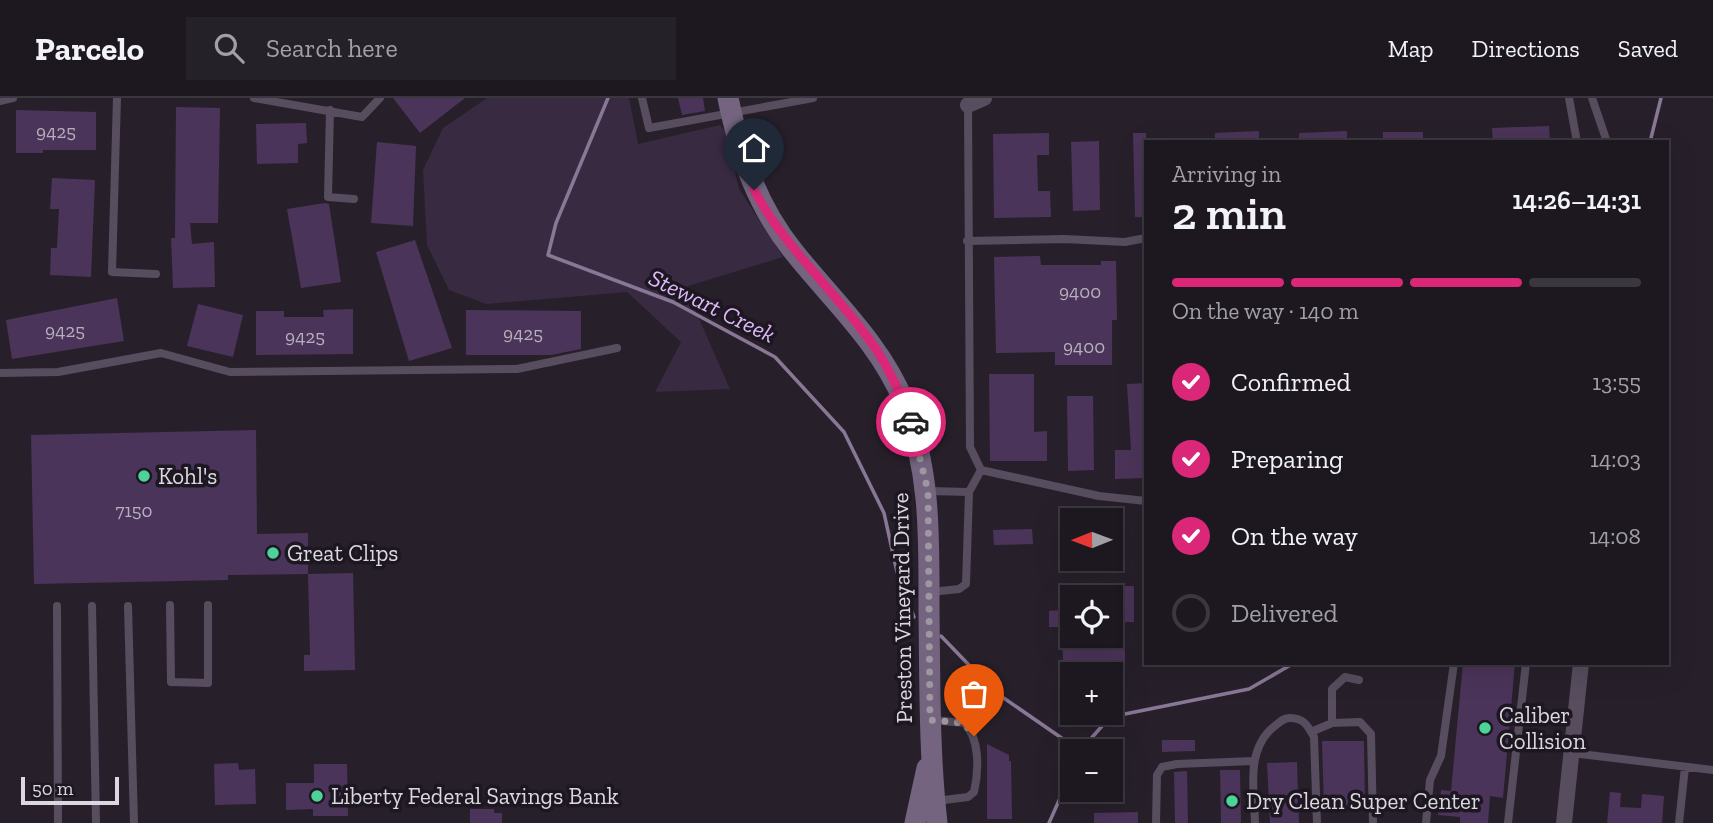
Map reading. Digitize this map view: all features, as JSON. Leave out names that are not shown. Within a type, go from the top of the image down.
[{"type":"street","points":[[968,105],[984,98]]},
{"type":"street","name":"Preston Vineyard Drive","points":[[729,106],[741,155],[764,207],[794,252],[876,349],[894,380],[918,441],[928,491],[930,752],[937,823]]},
{"type":"street","points":[[1564,823],[1581,665]]},
{"type":"street","name":"Preston Vineyard Drive","points":[[915,823],[930,752]]},
{"type":"lane","points":[[0,101],[13,98]]},
{"type":"lane","points":[[117,98],[112,272],[156,274]]},
{"type":"lane","points":[[254,98],[362,117],[380,98]]},
{"type":"lane","points":[[642,98],[649,128],[729,106],[813,98]]},
{"type":"lane","points":[[1569,98],[1577,140]]},
{"type":"lane","points":[[1592,98],[1606,140]]},
{"type":"lane","points":[[968,105],[970,447],[981,470]]},
{"type":"lane","points":[[330,110],[328,197],[354,199]]},
{"type":"lane","points":[[967,241],[1064,239],[1125,242],[1144,238]]},
{"type":"lane","points":[[0,373],[58,372],[161,353],[230,372],[517,369],[617,348]]},
{"type":"lane","points":[[929,592],[959,589],[966,583],[969,492],[981,470]]},
{"type":"lane","points":[[981,470],[1099,496],[1144,501]]},
{"type":"lane","points":[[928,491],[969,492]]},
{"type":"lane","points":[[170,606],[172,681],[208,683],[208,605]]},
{"type":"lane","points":[[57,606],[58,823]]},
{"type":"lane","points":[[92,606],[96,823]]},
{"type":"lane","points":[[128,606],[134,823]]},
{"type":"lane","points":[[1426,823],[1430,780],[1441,756],[1454,665]]},
{"type":"lane","points":[[1508,823],[1526,665]]},
{"type":"lane","points":[[1332,723],[1332,689],[1345,677],[1359,680]]},
{"type":"lane","points":[[1255,823],[1253,761],[1264,734],[1285,718],[1299,718],[1308,725],[1311,732],[1317,823]]},
{"type":"lane","points":[[930,720],[964,723],[974,736],[975,747],[974,792],[968,797],[935,801]]},
{"type":"lane","points":[[1311,732],[1332,723],[1360,722],[1371,734],[1373,823]]},
{"type":"lane","points":[[1572,753],[1713,770]]},
{"type":"lane","points":[[1156,823],[1157,775],[1162,768],[1177,764],[1253,761]]},
{"type":"lane","points":[[1679,823],[1685,767]]},
{"type":"shaded area","points":[[487,98],[629,98],[638,144],[720,125],[726,132],[739,189],[783,257],[685,287],[730,389],[655,392],[681,342],[627,292],[486,304],[449,290],[427,245],[423,170],[443,128]]},
{"type":"building","points":[[393,98],[465,98],[420,133]]},
{"type":"building","points":[[678,98],[703,98],[705,111],[682,115]]},
{"type":"building","points":[[176,107],[220,108],[218,223],[190,223],[192,244],[214,242],[215,287],[173,288],[171,238],[175,238]]},
{"type":"building","points":[[16,110],[96,112],[96,150],[16,153]]},
{"type":"building","points":[[306,123],[307,143],[298,144],[298,163],[257,164],[256,124]]},
{"type":"building","points":[[1549,126],[1550,140],[1493,140],[1492,128]]},
{"type":"building","points":[[1259,131],[1259,140],[1215,140],[1215,133]]},
{"type":"building","points":[[1347,131],[1347,140],[1299,140],[1299,133]]},
{"type":"building","points":[[1383,132],[1423,132],[1423,140],[1383,140]]},
{"type":"building","points":[[1049,133],[1049,155],[1037,155],[1038,191],[1050,191],[1051,217],[994,218],[993,134]]},
{"type":"building","points":[[1133,133],[1146,133],[1144,217],[1135,217]]},
{"type":"building","points":[[1099,141],[1100,210],[1073,211],[1071,142]]},
{"type":"building","points":[[377,142],[416,146],[413,226],[371,223]]},
{"type":"building","points":[[52,178],[95,180],[91,277],[50,275],[51,248],[57,248],[59,209],[50,209]]},
{"type":"building","points":[[329,204],[341,282],[301,288],[287,209]]},
{"type":"building","points":[[415,240],[452,348],[409,361],[376,252]]},
{"type":"building","points":[[1040,256],[1041,265],[1101,265],[1101,261],[1116,261],[1117,320],[1112,320],[1112,365],[1055,365],[1055,352],[996,353],[994,257]]},
{"type":"building","points":[[117,298],[124,341],[12,359],[6,320]]},
{"type":"building","points":[[198,304],[243,315],[233,357],[187,346]]},
{"type":"building","points":[[353,309],[353,354],[256,355],[256,311],[284,311],[284,317],[324,317],[323,310]]},
{"type":"building","points":[[466,310],[581,311],[581,349],[551,355],[466,355]]},
{"type":"building","points":[[989,374],[1034,374],[1034,432],[1047,431],[1047,461],[990,461]]},
{"type":"building","points":[[1144,383],[1144,478],[1115,479],[1115,450],[1131,450],[1127,384]]},
{"type":"building","points":[[1067,396],[1093,396],[1094,470],[1068,471]]},
{"type":"building","name":"Kohl's","points":[[256,430],[257,534],[308,533],[308,574],[228,575],[228,580],[34,584],[31,435]]},
{"type":"building","points":[[1032,529],[1033,544],[994,545],[993,530]]},
{"type":"building","points":[[353,573],[355,670],[304,671],[304,655],[310,655],[308,574]]},
{"type":"building","points":[[1123,586],[1134,586],[1134,622],[1125,622],[1125,663],[1063,662],[1063,648],[1123,648]]},
{"type":"building","points":[[1060,610],[1060,627],[1049,627],[1049,611]]},
{"type":"building","points":[[1463,665],[1515,665],[1503,798],[1490,796],[1488,823],[1460,823],[1460,817],[1438,815],[1441,790],[1451,791]]},
{"type":"building","points":[[1162,740],[1195,740],[1195,751],[1162,752]]},
{"type":"building","points":[[1322,741],[1364,741],[1365,808],[1324,808]]},
{"type":"building","points":[[987,744],[1009,755],[1011,761],[1012,819],[987,819]]},
{"type":"building","points":[[1297,762],[1299,823],[1270,823],[1267,763]]},
{"type":"building","points":[[238,763],[239,770],[255,769],[256,804],[215,805],[214,764]]},
{"type":"building","name":"Liberty Federal Savings Bank","points":[[314,764],[347,764],[348,816],[313,816],[313,809],[286,810],[286,783],[314,783]]},
{"type":"building","points":[[1220,770],[1240,770],[1241,823],[1221,823]]},
{"type":"building","points":[[1187,771],[1188,823],[1175,823],[1174,772]]},
{"type":"building","points":[[1610,792],[1621,793],[1620,807],[1641,808],[1642,794],[1664,796],[1662,823],[1607,823]]},
{"type":"building","points":[[470,809],[494,809],[494,813],[502,813],[502,823],[470,823]]},
{"type":"building","points":[[1138,812],[1138,823],[1094,823],[1094,813]]},
{"type":"waterway","name":"Stewart Creek","points":[[608,98],[556,223],[548,255],[673,302],[775,357],[844,432],[884,513],[897,572],[914,617]]},
{"type":"waterway","points":[[1650,140],[1661,98]]},
{"type":"waterway","name":"Stewart Creek","points":[[941,636],[995,692],[1063,739]]},
{"type":"waterway","points":[[1091,739],[1110,717],[1249,689],[1291,665]]},
{"type":"waterway","name":"Stewart Creek","points":[[1049,823],[1060,798]]},
{"type":"way so far","points":[[911,422],[918,441],[928,491],[930,720],[956,720],[964,723],[974,736]]},
{"type":"place","name":"Kohl's","points":[[144,476]]},
{"type":"place","name":"Great Clips","points":[[273,553]]},
{"type":"place","name":"Caliber Collision","points":[[1485,728]]},
{"type":"place","name":"Liberty Federal Savings Bank","points":[[317,796]]},
{"type":"place","name":"Dry Clean Super Center","points":[[1232,801]]},
{"type":"route","points":[[754,190],[794,252],[876,349],[894,380],[911,422]]}]
